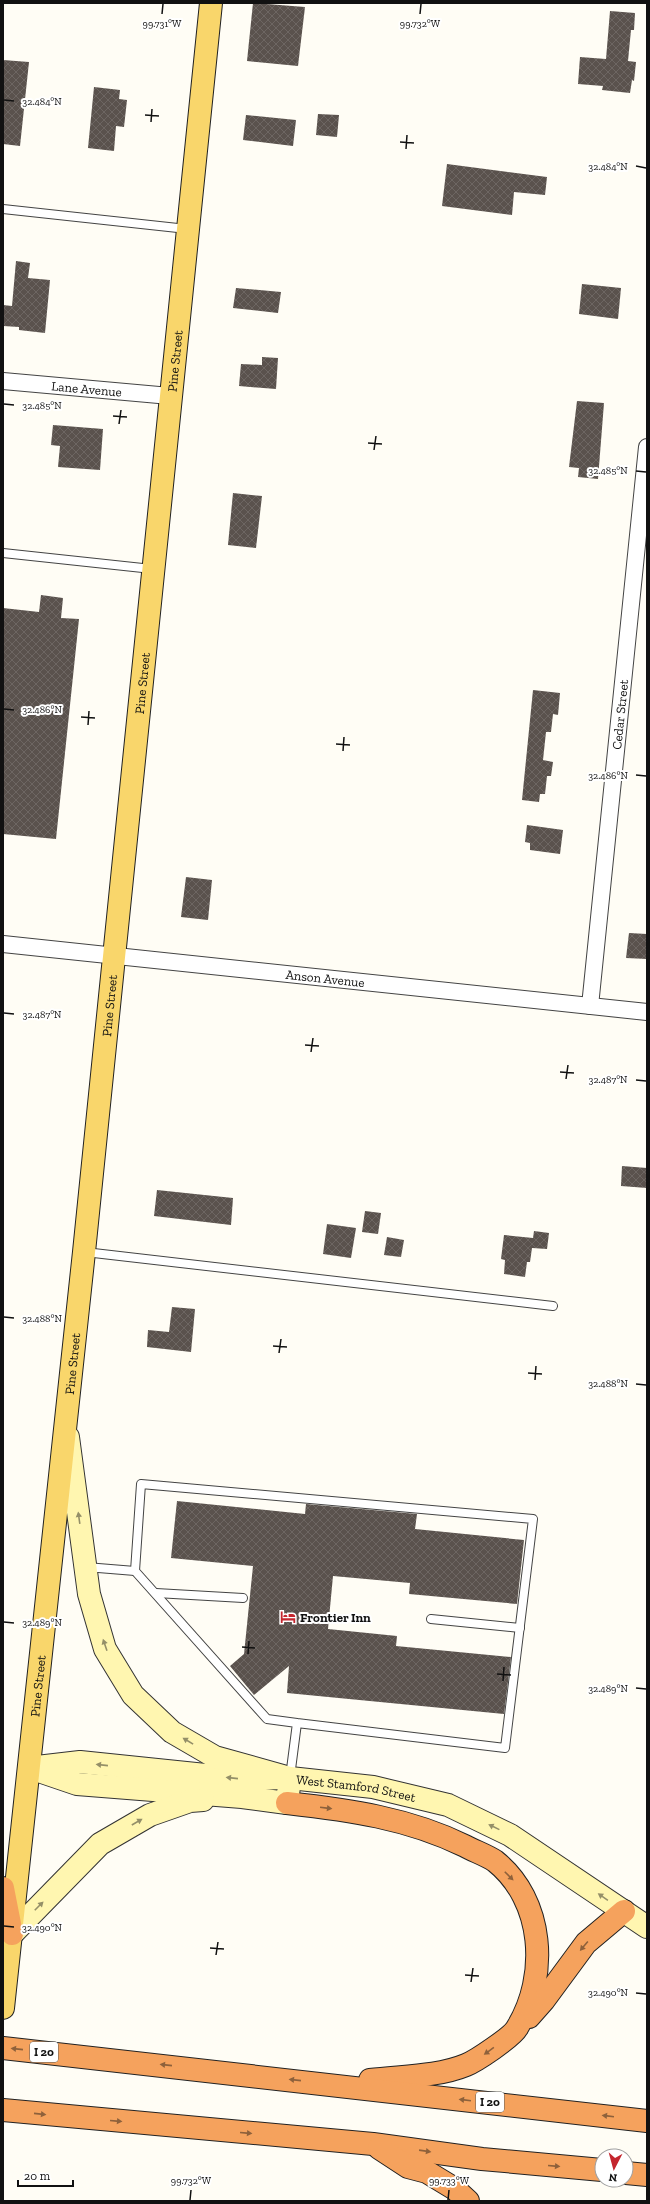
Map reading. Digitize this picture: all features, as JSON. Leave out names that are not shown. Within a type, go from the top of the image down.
[{"type":"highway","points":[[287,1803],[347,1810],[422,1827],[494,1860],[518,1885],[534,1920],[538,1962],[533,1996],[517,2030]]},
{"type":"highway","points":[[3,1888],[12,1934]]},
{"type":"highway","points":[[334,2084],[442,2072],[466,2065],[517,2030],[544,2000],[586,1943],[624,1911]]},
{"type":"highway","name":"I 20","points":[[3,2048],[334,2084],[647,2121]]},
{"type":"highway","points":[[3,2110],[373,2144],[482,2159],[594,2169]]},
{"type":"highway","points":[[373,2144],[408,2167],[427,2172],[455,2189],[468,2201]]},
{"type":"highway","points":[[634,2174],[647,2175]]},
{"type":"main road","name":"Pine Street","points":[[3,2008],[30,1768],[84,1252],[211,3]]},
{"type":"main road","points":[[30,1768],[77,1784],[242,1797],[287,1803],[290,1778],[215,1758],[172,1732],[133,1695],[105,1649],[89,1594],[66,1422]]},
{"type":"main road","name":"West Stamford Street","points":[[30,1768],[80,1762],[244,1779],[290,1778],[373,1787],[448,1805],[510,1835],[647,1927]]},
{"type":"main road","points":[[12,1934],[100,1844],[150,1815],[190,1801],[242,1797]]},
{"type":"street","name":"Lane Avenue","points":[[3,381],[170,396]]},
{"type":"street","name":"Cedar Street","points":[[590,1006],[647,447]]},
{"type":"street","name":"Anson Avenue","points":[[3,944],[647,1012]]},
{"type":"lane","points":[[3,209],[188,229]]},
{"type":"lane","points":[[3,553],[153,569]]},
{"type":"lane","points":[[84,1252],[553,1306]]},
{"type":"lane","points":[[85,1567],[135,1571],[267,1719],[505,1748],[533,1519],[141,1484],[135,1571]]},
{"type":"lane","points":[[156,1593],[243,1598]]},
{"type":"lane","points":[[431,1619],[520,1628]]},
{"type":"lane","points":[[290,1778],[296,1723]]},
{"type":"building","points":[[253,3],[305,7],[298,66],[247,61]]},
{"type":"building","points":[[610,11],[635,13],[634,30],[631,30],[628,61],[636,62],[634,81],[632,80],[630,93],[602,90],[603,86],[578,84],[580,57],[606,59]]},
{"type":"building","points":[[3,60],[29,62],[20,146],[3,144]]},
{"type":"building","points":[[94,87],[120,90],[119,99],[127,100],[124,127],[116,126],[114,151],[88,148]]},
{"type":"building","points":[[318,114],[339,115],[337,137],[316,135]]},
{"type":"building","points":[[246,115],[296,120],[293,146],[243,140]]},
{"type":"building","points":[[447,164],[547,177],[545,195],[514,192],[512,215],[442,206]]},
{"type":"building","points":[[16,261],[30,263],[28,278],[50,280],[45,333],[19,330],[19,327],[3,326],[3,305],[12,306]]},
{"type":"building","points":[[582,284],[621,288],[618,319],[579,314]]},
{"type":"building","points":[[236,288],[281,292],[278,313],[233,308]]},
{"type":"building","points":[[262,357],[278,358],[276,389],[239,386],[241,364],[262,365]]},
{"type":"building","points":[[577,401],[604,403],[598,479],[578,477],[579,468],[569,467]]},
{"type":"building","points":[[53,425],[103,429],[100,470],[58,467],[60,446],[51,445]]},
{"type":"building","points":[[233,493],[262,496],[256,548],[228,545]]},
{"type":"building","points":[[41,595],[63,598],[61,618],[79,619],[56,839],[3,834],[3,608],[39,612]]},
{"type":"building","points":[[533,690],[560,693],[558,715],[553,714],[551,732],[546,732],[543,760],[553,762],[551,776],[547,776],[545,794],[540,794],[539,802],[522,800]]},
{"type":"building","points":[[527,825],[563,830],[560,854],[530,850],[530,843],[525,842]]},
{"type":"building","points":[[186,877],[212,880],[208,920],[181,917]]},
{"type":"building","points":[[629,933],[647,934],[647,959],[626,958]]},
{"type":"building","points":[[622,1166],[647,1168],[647,1188],[621,1186]]},
{"type":"building","points":[[157,1190],[233,1198],[231,1225],[154,1216]]},
{"type":"building","points":[[365,1211],[381,1213],[378,1234],[362,1232]]},
{"type":"building","points":[[327,1224],[356,1228],[351,1258],[323,1254]]},
{"type":"building","points":[[534,1231],[549,1233],[547,1249],[532,1248],[530,1262],[527,1262],[525,1277],[504,1274],[505,1260],[501,1259],[504,1235],[533,1238]]},
{"type":"building","points":[[387,1237],[404,1240],[401,1257],[384,1255]]},
{"type":"building","points":[[172,1307],[195,1309],[191,1352],[147,1347],[148,1330],[169,1332]]},
{"type":"building","name":"Frontier Inn","points":[[177,1501],[305,1514],[306,1504],[417,1514],[415,1529],[524,1540],[517,1604],[409,1594],[410,1583],[333,1576],[328,1629],[397,1636],[396,1646],[511,1657],[504,1714],[287,1693],[289,1666],[254,1695],[230,1666],[244,1654],[253,1566],[171,1558]]},
{"type":"place","name":"Frontier Inn","points":[[288,1617]]}]
